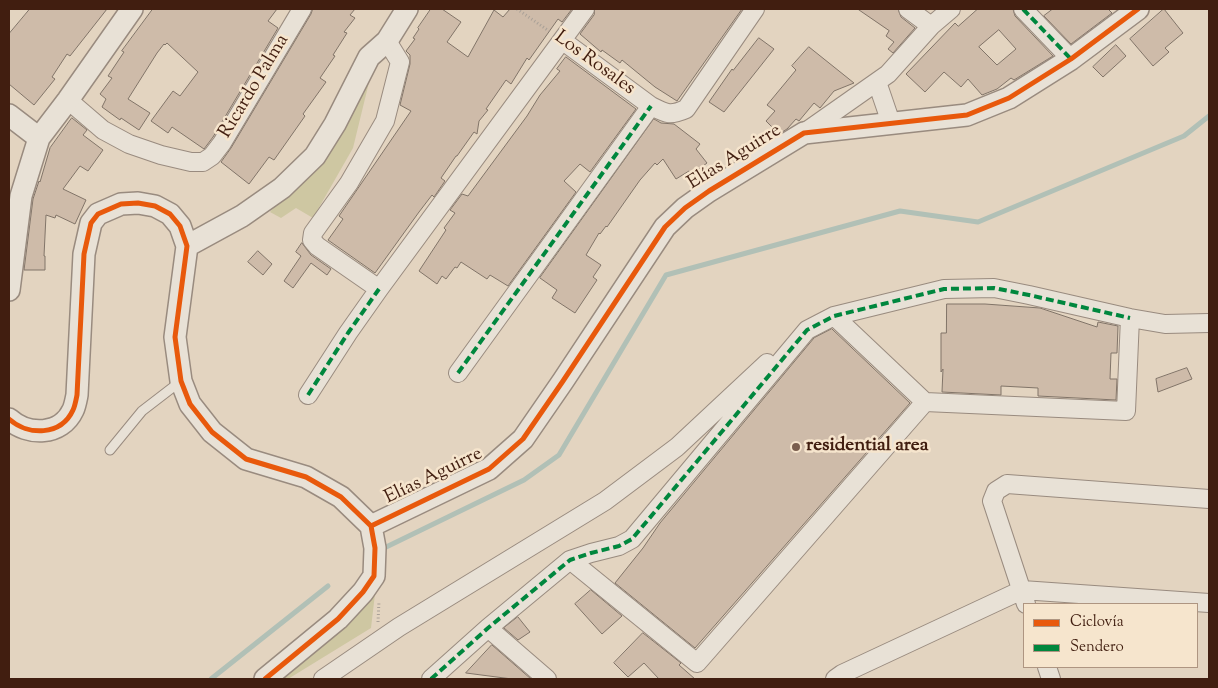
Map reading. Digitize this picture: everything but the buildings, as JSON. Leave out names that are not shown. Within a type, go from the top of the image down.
[{"type":"street","points":[[9,290],[21,196],[39,138],[132,9]]},
{"type":"street","name":"Ricardo Palma","points":[[68,100],[104,130],[129,144],[161,155],[191,162],[203,162],[212,156],[222,143],[302,9]]},
{"type":"street","points":[[187,246],[242,216],[282,188],[315,156],[335,124],[369,57],[387,41],[407,9]]},
{"type":"street","points":[[308,395],[379,289],[585,9]]},
{"type":"street","name":"Los Rosales","points":[[563,41],[651,106],[674,114],[686,109],[755,9]]},
{"type":"street","points":[[908,9],[931,26]]},
{"type":"street","points":[[804,133],[888,74],[931,26],[951,9]]},
{"type":"street","points":[[1022,9],[1071,59]]},
{"type":"street","name":"Elías Aguirre","points":[[371,526],[489,469],[523,439],[564,381],[666,227],[685,208],[709,191],[804,133],[967,115],[1009,98],[1071,59],[1138,9]]},
{"type":"street","points":[[379,289],[317,246],[312,240],[313,233],[349,184],[385,121],[400,62],[387,41]]},
{"type":"street","points":[[877,82],[891,123]]},
{"type":"street","points":[[458,373],[651,106]]},
{"type":"street","points":[[9,115],[39,138]]},
{"type":"street","points":[[9,420],[20,428],[31,431],[43,431],[55,428],[65,421],[73,411],[77,395],[84,254],[91,223],[98,214],[122,204],[138,203],[156,206],[170,214],[180,226],[187,246],[175,337],[181,381],[190,404],[212,432],[246,460],[306,477],[341,497],[371,526],[375,548],[371,580],[363,592],[338,619],[265,679]]},
{"type":"street","points":[[323,679],[399,627],[605,501],[677,446],[791,341],[834,316],[944,289],[994,288],[1165,324],[1209,323]]},
{"type":"street","points":[[834,316],[925,402],[1126,411],[1130,318]]},
{"type":"street","points":[[431,679],[488,628],[570,560],[619,546],[632,539],[807,330]]},
{"type":"street","points":[[570,560],[695,671],[925,402]]},
{"type":"street","points":[[1024,597],[992,502],[996,491],[1007,484],[1209,499]]},
{"type":"street","points":[[835,679],[842,674],[1024,597],[1183,603]]},
{"type":"street","points":[[488,628],[547,679]]},
{"type":"lane","points":[[110,450],[142,411],[181,381]]},
{"type":"path","points":[[370,646],[378,622],[380,603],[371,580]]},
{"type":"shaded area","points":[[372,70],[353,148],[313,218],[296,208],[281,218],[270,212],[314,159]]},
{"type":"shaded area","points":[[369,590],[375,594],[371,628],[288,679],[268,679]]},
{"type":"waterway","points":[[380,550],[524,480],[559,455],[666,275],[900,211],[978,222],[1184,136],[1209,116]]},
{"type":"waterway","points":[[211,679],[328,586]]},
{"type":"marked path","points":[[1023,9],[1071,59]]},
{"type":"marked path","points":[[458,373],[651,106]]},
{"type":"marked path","points":[[431,679],[488,628],[570,560],[619,546],[632,539],[807,330],[834,316],[944,289],[994,288],[1130,318]]},
{"type":"marked path","points":[[308,395],[379,289]]},
{"type":"cycle path","points":[[371,526],[489,469],[523,439],[665,227],[685,208],[709,191],[804,133],[967,115],[1009,98],[1071,59],[1138,9]]},
{"type":"cycle path","points":[[9,419],[25,428],[44,431],[61,425],[68,419],[74,408],[77,395],[84,254],[91,223],[98,214],[121,204],[138,203],[155,206],[170,214],[180,226],[187,246],[175,337],[181,381],[190,404],[212,432],[246,459],[306,477],[341,497],[371,526],[375,548],[374,576],[363,592],[338,619],[265,679]]},
{"type":"place","name":"residential area","points":[[796,447]]}]
